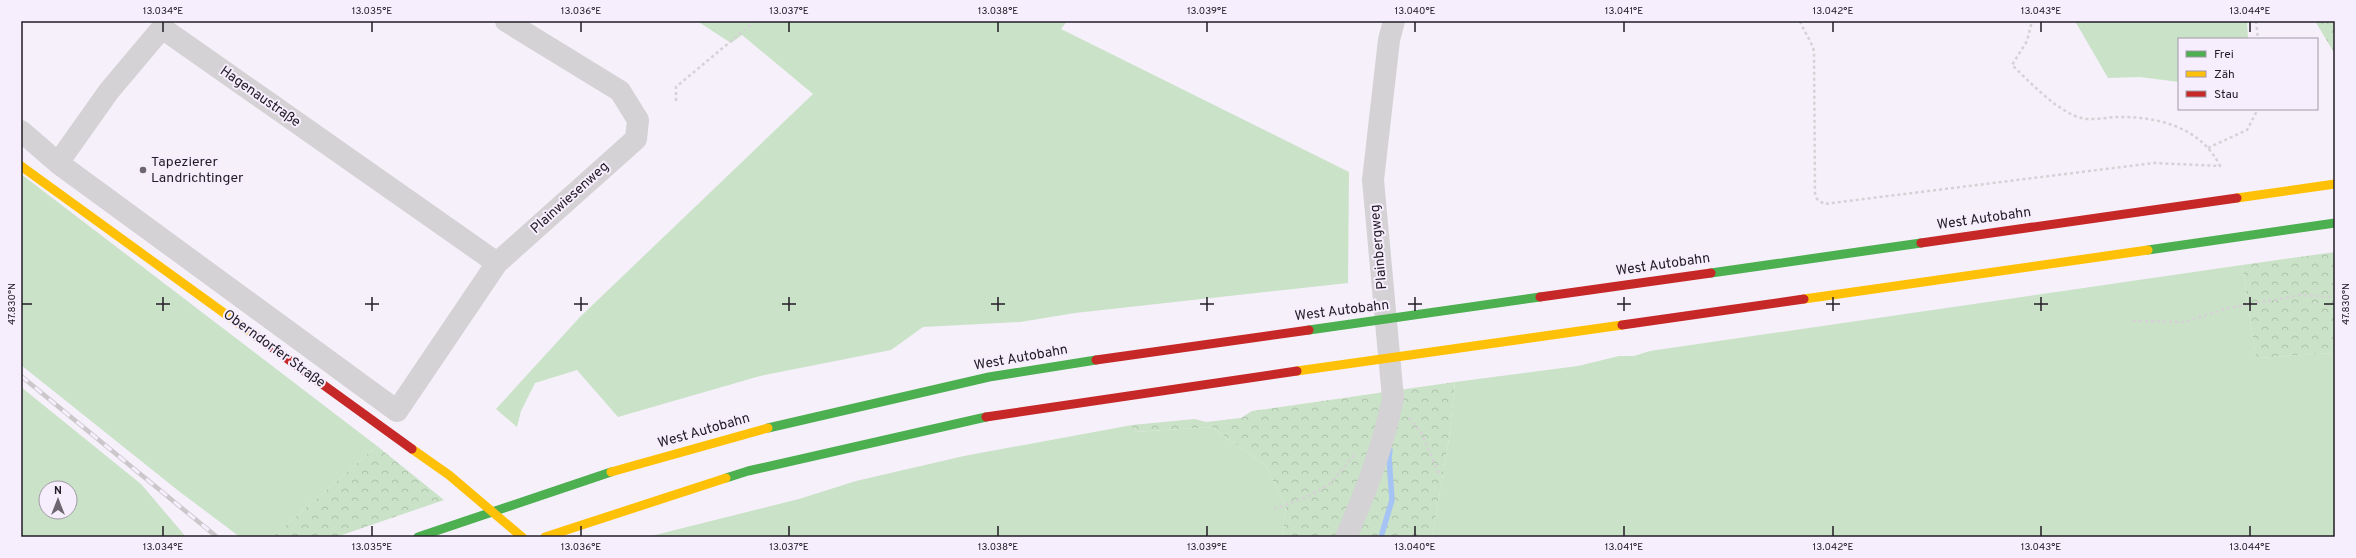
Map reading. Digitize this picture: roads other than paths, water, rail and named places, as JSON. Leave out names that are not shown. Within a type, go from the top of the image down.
[{"type":"main road","name":"Oberndorfer Straße","points":[[21,166],[455,480],[522,537]]},
{"type":"main road","name":"West Autobahn","points":[[418,537],[562,488],[735,436],[924,390],[1034,369],[2335,184]]},
{"type":"main road","points":[[545,537],[748,471],[953,423],[1053,405],[2335,223]]},
{"type":"street","name":"Plainwiesenweg","points":[[397,411],[497,263],[636,139],[638,120],[620,91],[506,21]]},
{"type":"street","name":"Plainbergweg","points":[[1346,537],[1369,484],[1388,424],[1393,398],[1373,180],[1388,47],[1394,21]]},
{"type":"street","name":"Hagenaustraße","points":[[58,163],[109,91],[164,25],[497,263]]},
{"type":"street","name":"Oberndorfer Straße","points":[[21,131],[58,163],[397,411]]},
{"type":"waterway","points":[[1381,537],[1392,500],[1389,457],[1390,450]]},
{"type":"railway","points":[[21,376],[217,537]]},
{"type":"place","name":"Tapezierer Landrichtinger","points":[[143,170]]}]
